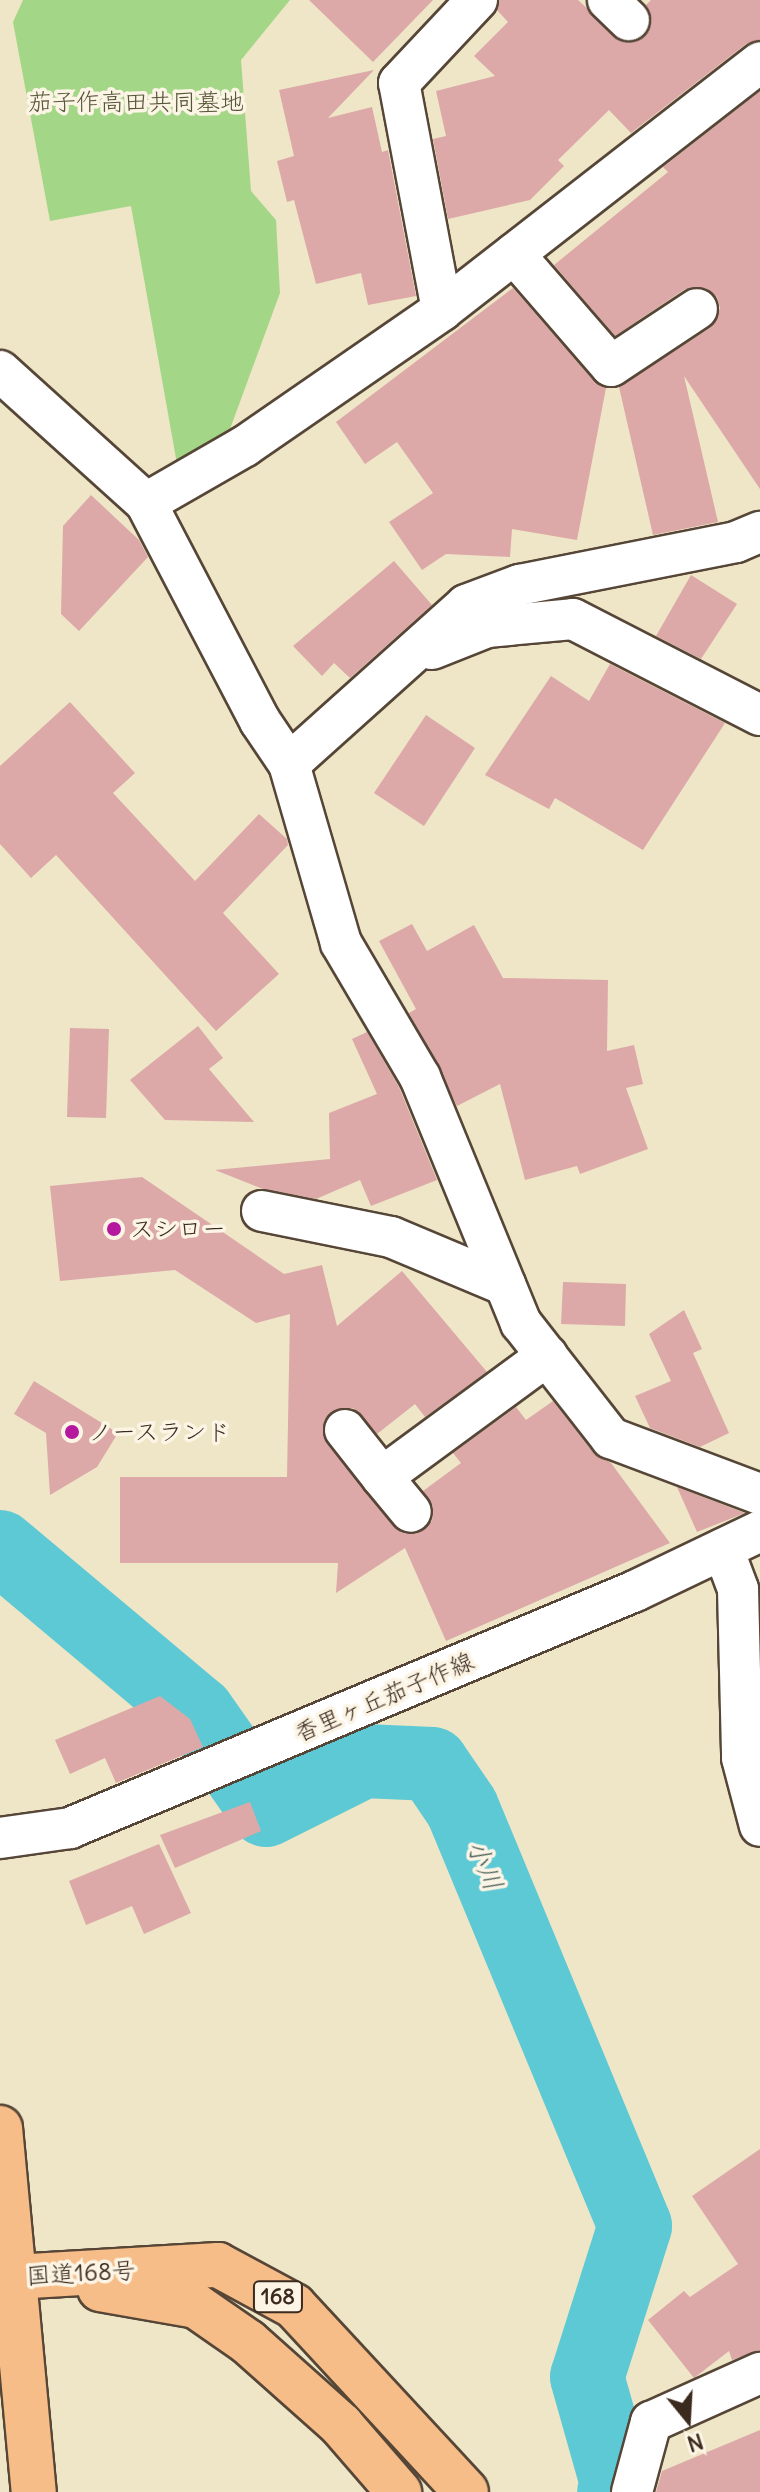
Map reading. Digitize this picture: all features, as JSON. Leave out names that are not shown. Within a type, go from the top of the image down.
[{"type":"main road","points":[[0,2128],[34,2492]]},
{"type":"main road","name":"国道168号","points":[[14,2277],[218,2265],[294,2306],[466,2492]]},
{"type":"main road","name":"国道168号","points":[[14,2277],[196,2306],[248,2342],[341,2425],[399,2492]]},
{"type":"street","points":[[442,310],[399,83],[477,0]]},
{"type":"street","points":[[146,503],[245,446],[442,310],[760,62]]},
{"type":"street","points":[[514,254],[611,366],[697,309]]},
{"type":"street","points":[[0,371],[146,503],[260,721],[289,764],[341,943],[420,1077],[521,1323],[611,1438],[760,1494]]},
{"type":"street","points":[[289,764],[466,605],[519,585],[736,542],[760,532]]},
{"type":"street","points":[[410,657],[487,627],[573,619],[760,715]]},
{"type":"street","points":[[262,1211],[391,1237],[505,1285]]},
{"type":"street","points":[[382,1477],[547,1356]]},
{"type":"street","points":[[345,1430],[411,1512]]},
{"type":"street","name":"香里ヶ丘茄子作線","points":[[0,1838],[70,1828],[271,1745],[760,1531]]},
{"type":"street","points":[[723,1549],[738,1589],[742,1758],[760,1826]]},
{"type":"street","points":[[632,2492],[651,2422],[760,2373]]},
{"type":"green space","name":"茄子作高田共同墓地","points":[[23,0],[290,0],[241,60],[251,191],[276,220],[280,293],[230,429],[177,464],[131,206],[50,221],[13,22]]},
{"type":"building","points":[[309,0],[433,0],[373,62]]},
{"type":"building","points":[[499,0],[578,0],[624,42],[646,35],[651,25],[646,5],[651,0],[760,0],[760,40],[746,44],[631,133],[609,110],[558,160],[564,166],[530,200],[448,219],[433,139],[446,136],[436,91],[495,76],[474,56],[508,22],[497,10]]},
{"type":"building","points":[[374,70],[328,118],[372,107],[382,152],[388,150],[416,296],[368,305],[361,273],[316,284],[294,200],[287,202],[277,161],[294,156],[279,90]]},
{"type":"building","points":[[760,91],[760,489],[684,376],[718,522],[653,535],[619,387],[710,328],[720,308],[717,297],[706,288],[685,289],[615,336],[554,265],[668,172],[663,167]]},
{"type":"building","points":[[513,288],[594,381],[606,388],[577,540],[512,529],[510,557],[446,554],[422,570],[389,522],[433,493],[397,442],[365,464],[336,422]]},
{"type":"building","points":[[91,495],[139,540],[148,557],[79,631],[61,614],[63,526]]},
{"type":"building","points":[[394,561],[432,605],[350,678],[334,663],[322,676],[293,646]]},
{"type":"building","points":[[691,575],[737,604],[701,659],[656,636]]},
{"type":"building","points":[[610,664],[725,723],[643,850],[555,798],[549,809],[485,775],[551,676],[589,701]]},
{"type":"building","points":[[70,702],[135,773],[113,793],[195,881],[259,814],[287,839],[288,845],[223,913],[279,974],[216,1031],[56,855],[31,878],[0,844],[0,766]]},
{"type":"building","points":[[426,715],[475,748],[424,826],[374,793]]},
{"type":"building","points":[[412,924],[427,951],[474,925],[503,978],[608,980],[607,1051],[634,1045],[643,1084],[626,1088],[648,1149],[580,1174],[577,1166],[525,1180],[500,1084],[457,1106],[409,1013],[416,1009],[379,941]]},
{"type":"building","points":[[198,1026],[223,1058],[209,1069],[254,1122],[165,1120],[130,1080]]},
{"type":"building","points":[[70,1028],[109,1029],[106,1118],[67,1117]]},
{"type":"building","points":[[367,1032],[399,1087],[437,1180],[371,1206],[360,1180],[316,1199],[263,1189],[215,1170],[330,1159],[329,1113],[377,1094],[352,1039]]},
{"type":"building","points":[[142,1177],[284,1274],[322,1265],[337,1326],[402,1271],[487,1372],[425,1417],[415,1404],[377,1434],[353,1408],[331,1412],[324,1421],[327,1444],[402,1533],[416,1534],[432,1521],[433,1507],[423,1491],[461,1463],[453,1453],[516,1407],[526,1420],[553,1401],[593,1452],[611,1463],[670,1543],[446,1641],[405,1548],[336,1593],[338,1563],[120,1563],[120,1477],[287,1477],[290,1314],[256,1323],[175,1270],[60,1281],[50,1186]]},
{"type":"building","points":[[563,1282],[626,1284],[625,1326],[561,1324]]},
{"type":"building","points":[[684,1310],[702,1349],[693,1353],[729,1433],[700,1447],[650,1428],[635,1396],[671,1381],[649,1334]]},
{"type":"building","points":[[34,1381],[118,1433],[97,1467],[50,1495],[46,1433],[14,1414]]},
{"type":"building","points":[[677,1487],[745,1513],[697,1532]]},
{"type":"building","points":[[160,1696],[190,1719],[203,1747],[116,1783],[105,1758],[70,1774],[55,1740]]},
{"type":"building","points":[[250,1802],[261,1831],[175,1868],[160,1835]]},
{"type":"building","points":[[159,1844],[191,1913],[144,1934],[132,1906],[86,1925],[69,1881]]},
{"type":"building","points":[[760,2149],[760,2350],[732,2360],[729,2351],[694,2378],[648,2320],[684,2291],[690,2297],[738,2264],[692,2196]]},
{"type":"building","points":[[760,2430],[760,2492],[656,2492],[662,2471]]},
{"type":"waterway","name":"小川","points":[[0,1547],[198,1713],[266,1810],[364,1761],[432,1764],[462,1808],[635,2226],[587,2377],[617,2483],[614,2492]]},
{"type":"place","name":"スシロー","points":[[114,1229]]},
{"type":"place","name":"ノースランド","points":[[72,1432]]}]
